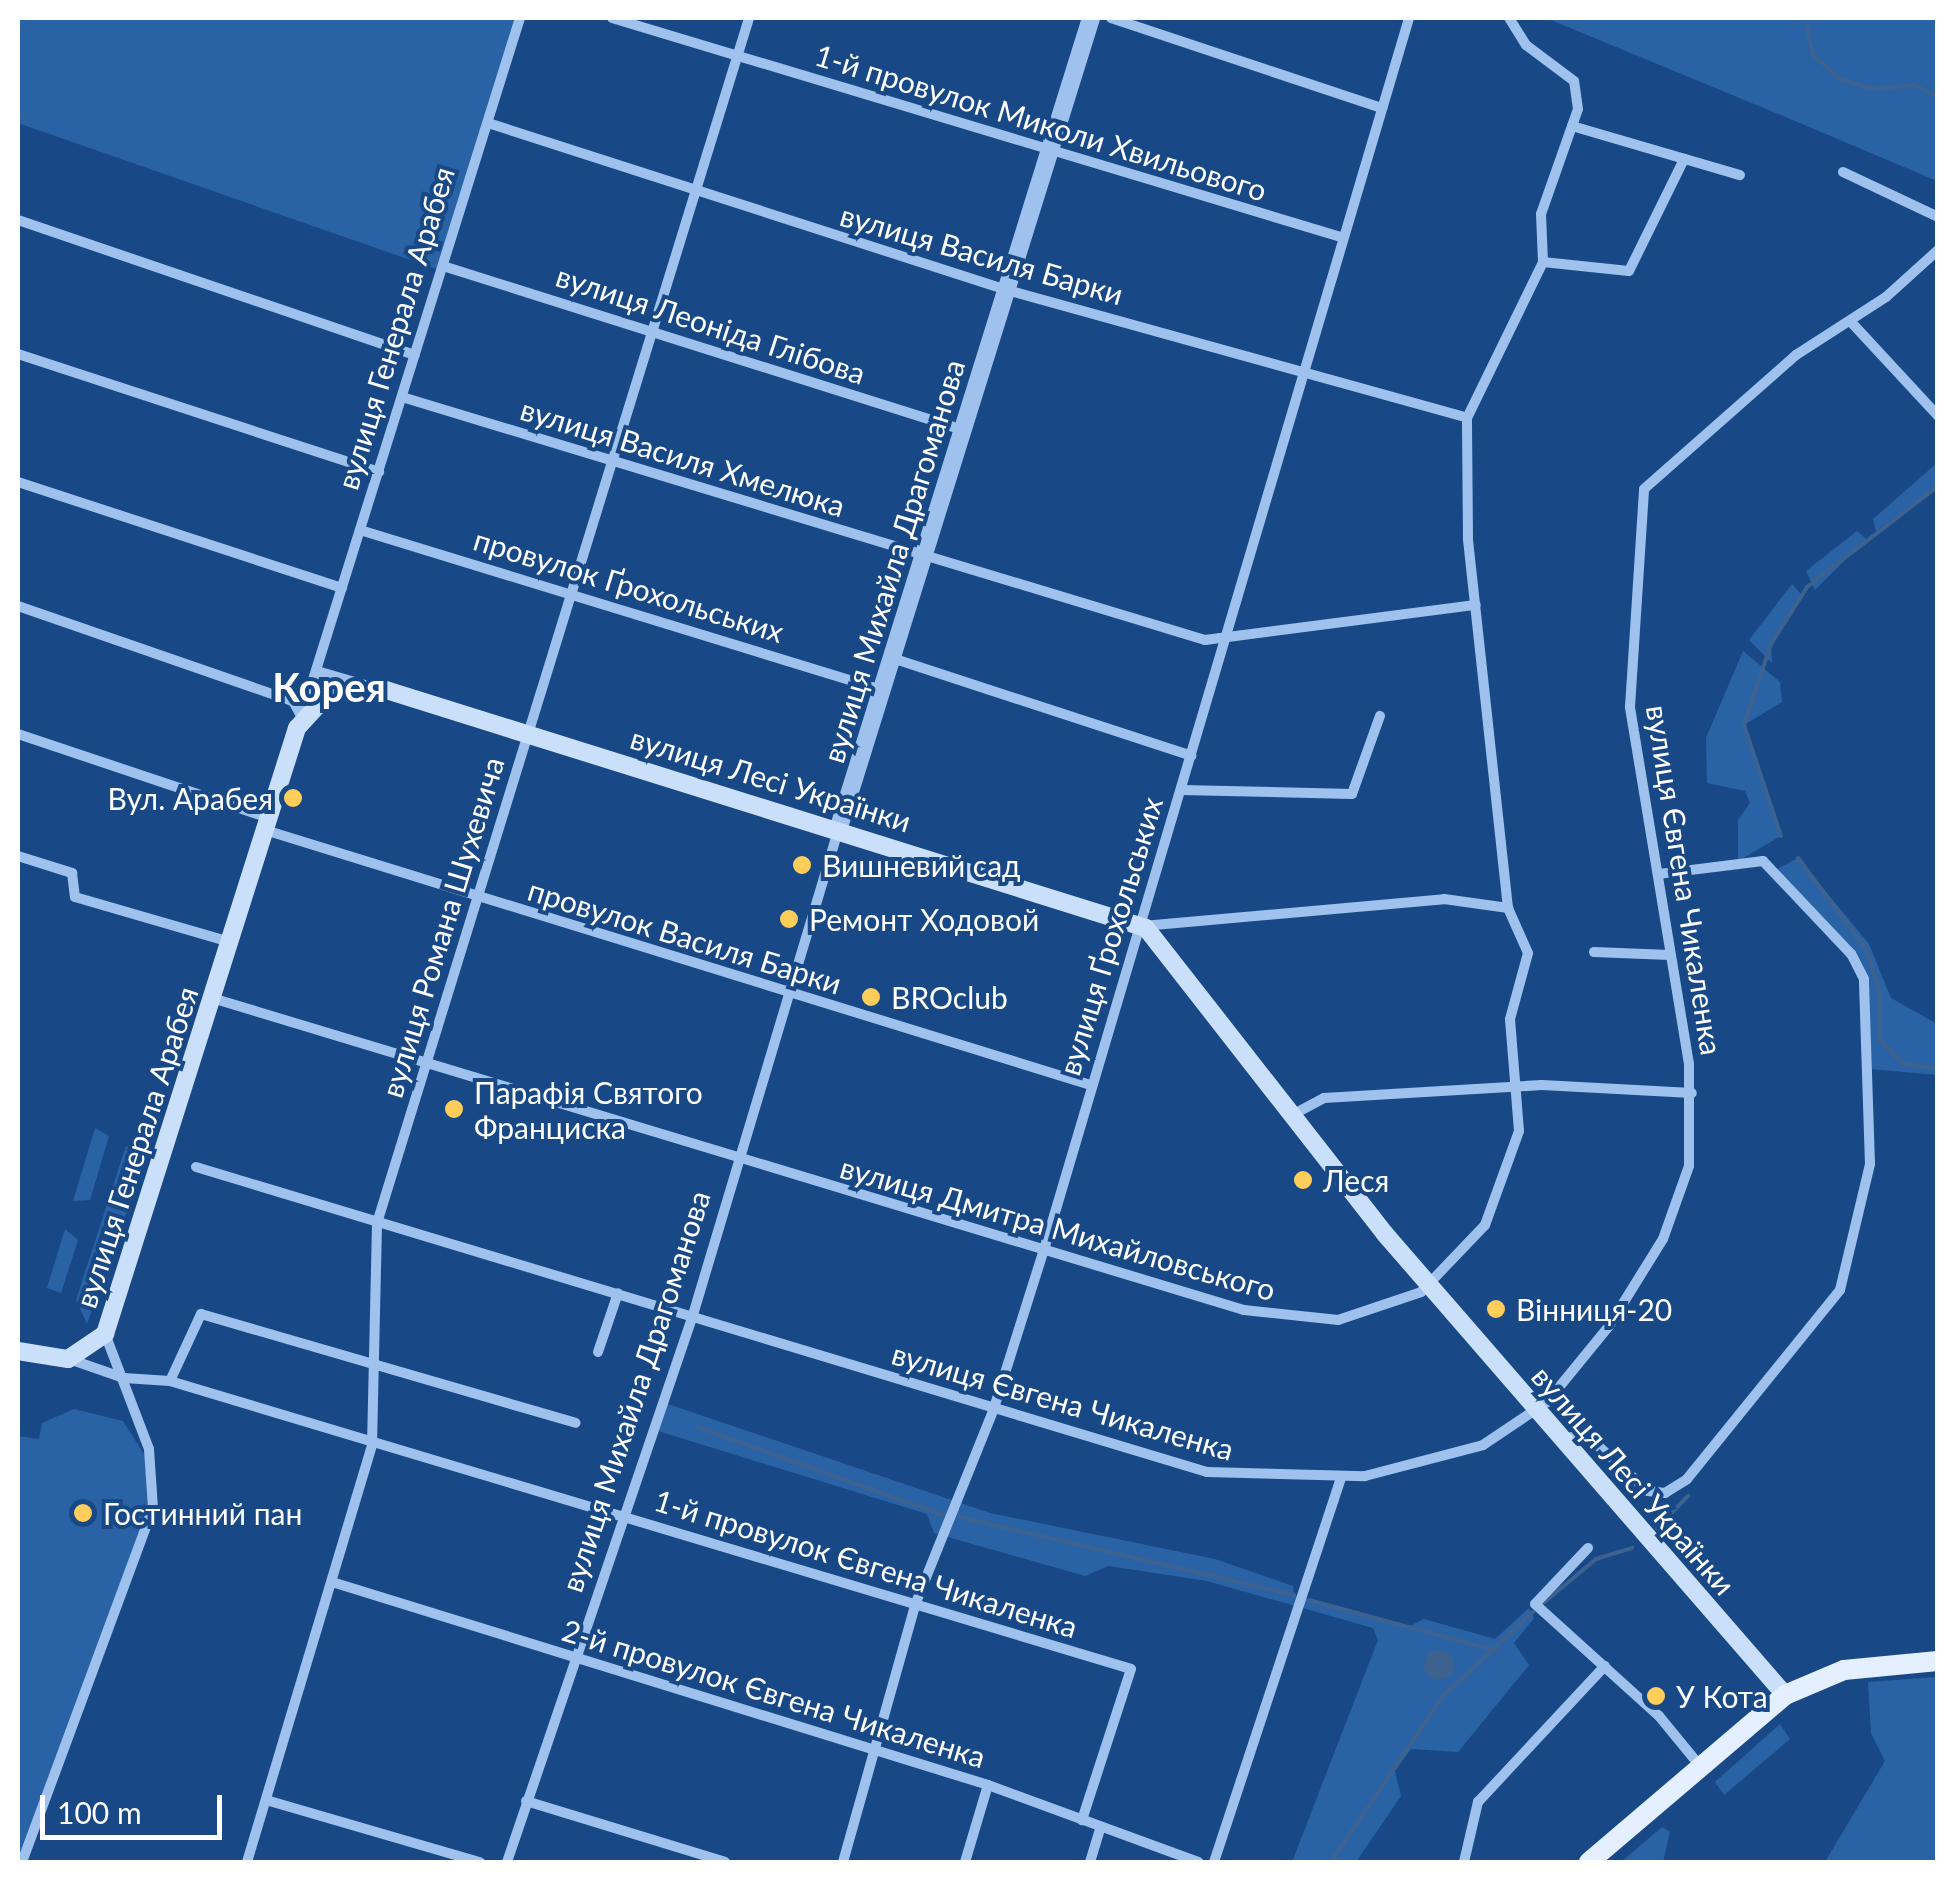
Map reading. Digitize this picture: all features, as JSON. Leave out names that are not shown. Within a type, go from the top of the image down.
[{"type":"main road","name":"вулиця Лесі Українки","points":[[299,722],[332,690],[386,690],[1142,926],[1430,1286],[1785,1695]]},
{"type":"main road","name":"вулиця Генерала Арабея","points":[[105,1334],[299,722]]},
{"type":"main road","points":[[18,1351],[68,1359],[105,1334]]},
{"type":"main road","points":[[1589,1862],[1785,1695],[1844,1670],[1938,1662]]},
{"type":"street","name":"вулиця Генерала Арабея","points":[[299,722],[520,18]]},
{"type":"street","name":"1-й провулок Миколи Хвильового","points":[[612,18],[1341,237]]},
{"type":"street","name":"вулиця Романа Шухевича","points":[[251,1862],[372,1445],[378,1364],[377,1223],[749,18]]},
{"type":"street","name":"вулиця Михайла Драгоманова","points":[[507,1862],[692,1318],[838,830],[1091,18]]},
{"type":"street","points":[[1111,18],[1382,108]]},
{"type":"street","name":"вулиця Ґрохольських","points":[[843,1862],[915,1605],[994,1408],[1043,1253],[1409,18]]},
{"type":"street","name":"вулиця Дмитра Михайловського","points":[[212,998],[426,1067],[1043,1253],[1304,1322],[1358,1317],[1430,1286],[1469,1247],[1504,1186],[1518,1091],[1510,1020],[1528,953],[1508,908],[1476,605],[1467,418],[1543,262],[1541,214],[1572,126],[1574,81],[1526,45],[1509,18]]},
{"type":"street","name":"вулиця Василя Барки","points":[[488,123],[694,194],[1007,290],[1305,369],[1467,418]]},
{"type":"street","points":[[1572,126],[1740,175]]},
{"type":"street","points":[[1543,262],[1629,272],[1684,159]]},
{"type":"street","points":[[1843,172],[1938,217]]},
{"type":"street","points":[[18,220],[415,355]]},
{"type":"street","name":"вулиця Євгена Чикаленка","points":[[196,1166],[1207,1472],[1341,1478],[1483,1445],[1538,1409],[1609,1326],[1670,1226],[1689,1166],[1692,1093],[1630,707],[1644,489],[1796,355],[1851,322],[1938,250]]},
{"type":"street","name":"вулиця Леоніда Глібова","points":[[443,266],[963,430]]},
{"type":"street","points":[[1851,322],[1938,416]]},
{"type":"street","points":[[18,354],[379,472]]},
{"type":"street","name":"вулиця Василя Хмелюка","points":[[402,396],[1205,640],[1224,634],[1476,605]]},
{"type":"street","points":[[18,482],[342,588]]},
{"type":"street","name":"провулок Ґрохольських","points":[[360,530],[572,591],[882,690]]},
{"type":"street","points":[[18,606],[293,701],[299,722]]},
{"type":"street","points":[[892,658],[1191,756]]},
{"type":"street","points":[[317,672],[386,690]]},
{"type":"street","points":[[1181,790],[1352,794],[1380,716]]},
{"type":"street","name":"провулок Василя Барки","points":[[18,734],[479,898],[1091,1085]]},
{"type":"street","points":[[18,856],[72,874],[75,897],[230,942]]},
{"type":"street","points":[[1564,1439],[1586,1434],[1648,1491],[1665,1493],[1687,1480],[1840,1290],[1870,1164],[1864,979],[1851,954],[1763,861],[1658,874]]},
{"type":"street","points":[[1142,926],[1444,899],[1508,908]]},
{"type":"street","points":[[1594,952],[1670,955]]},
{"type":"street","points":[[1294,1114],[1324,1098],[1518,1091],[1551,1084],[1692,1093]]},
{"type":"street","points":[[598,1352],[618,1293]]},
{"type":"street","points":[[170,1380],[202,1314],[575,1422]]},
{"type":"street","name":"вулиця Генерала Арабея","points":[[22,1862],[153,1508],[154,1470],[105,1334]]},
{"type":"street","name":"1-й провулок Євгена Чикаленка","points":[[68,1359],[124,1378],[170,1380],[372,1445],[626,1516],[1130,1669],[1082,1820]]},
{"type":"street","points":[[1214,1862],[1341,1478]]},
{"type":"street","points":[[1588,1548],[1536,1597],[1700,1766]]},
{"type":"street","name":"2-й провулок Євгена Чикаленка","points":[[332,1582],[988,1784],[1198,1862]]},
{"type":"street","points":[[1464,1862],[1478,1802],[1605,1666]]},
{"type":"street","points":[[965,1862],[988,1784]]},
{"type":"street","points":[[266,1800],[480,1862]]},
{"type":"street","points":[[526,1801],[725,1862]]},
{"type":"street","points":[[1090,1862],[1102,1827]]},
{"type":"shaded area","points":[[18,18],[520,18],[442,271],[18,123]]},
{"type":"shaded area","points":[[1546,18],[1937,18],[1937,181],[1788,118]]},
{"type":"shaded area","points":[[1937,463],[1937,486],[1876,531],[1873,519]]},
{"type":"shaded area","points":[[1857,531],[1866,539],[1815,590],[1806,571]]},
{"type":"shaded area","points":[[1792,584],[1802,595],[1771,644],[1772,663],[1749,640]]},
{"type":"shaded area","points":[[1743,651],[1780,682],[1782,702],[1744,725],[1781,836],[1738,861],[1738,820],[1750,803],[1745,791],[1707,783],[1706,738]]},
{"type":"shaded area","points":[[1798,858],[1869,944],[1891,998],[1937,1024],[1937,1075],[1870,1069],[1864,979],[1777,869]]},
{"type":"shaded area","points":[[95,1128],[109,1136],[90,1200],[73,1201]]},
{"type":"shaded area","points":[[126,1146],[148,1153],[87,1324],[76,1300]]},
{"type":"shaded area","points":[[65,1229],[78,1240],[61,1293],[47,1288]]},
{"type":"shaded area","points":[[662,1402],[990,1513],[1215,1559],[1293,1586],[1294,1595],[1408,1627],[1424,1619],[1495,1639],[1529,1608],[1534,1618],[1514,1643],[1529,1665],[1458,1752],[1411,1749],[1395,1771],[1401,1796],[1356,1862],[1292,1862],[1378,1640],[1373,1628],[1207,1581],[1109,1566],[1085,1576],[934,1533],[927,1514],[655,1430]]},
{"type":"shaded area","points":[[74,1409],[123,1421],[154,1470],[155,1494],[18,1862],[18,1436],[39,1439],[42,1423]]},
{"type":"shaded area","points":[[1439,1650],[1450,1654],[1454,1665],[1450,1676],[1439,1680],[1428,1676],[1424,1665],[1428,1654]]},
{"type":"shaded area","points":[[1937,1677],[1937,1862],[1825,1862],[1885,1761],[1871,1733],[1868,1682]]},
{"type":"shaded area","points":[[1780,1724],[1790,1739],[1724,1795],[1715,1782]]},
{"type":"shaded area","points":[[1662,1827],[1670,1832],[1663,1862],[1621,1862]]},
{"type":"waterway","points":[[1806,25],[1814,56],[1840,79],[1872,89],[1915,85],[1938,97]]},
{"type":"waterway","points":[[1781,836],[1744,725],[1771,644],[1807,587],[1938,486]]},
{"type":"waterway","points":[[1798,858],[1866,949],[1880,992],[1880,1040],[1902,1063],[1938,1069]]},
{"type":"waterway","points":[[697,1427],[945,1516]]},
{"type":"waterway","points":[[1657,1528],[1688,1496]]},
{"type":"waterway","points":[[959,1517],[1294,1595]]},
{"type":"waterway","points":[[1542,1604],[1596,1559],[1632,1548]]},
{"type":"waterway","points":[[1309,1600],[1497,1651]]},
{"type":"waterway","points":[[1331,1862],[1443,1696],[1533,1612]]},
{"type":"place","name":"Вул. Арабея","points":[[293,798]]},
{"type":"place","name":"Вишневий сад","points":[[802,865]]},
{"type":"place","name":"Ремонт Ходовой","points":[[789,919]]},
{"type":"place","name":"BROclub","points":[[871,997]]},
{"type":"place","name":"Парафія Святого Франциска","points":[[454,1109]]},
{"type":"place","name":"Леся","points":[[1303,1180]]},
{"type":"place","name":"Вінниця-20","points":[[1496,1309]]},
{"type":"place","name":"Гостинний пан","points":[[83,1513]]},
{"type":"place","name":"У Кота","points":[[1656,1696]]},
{"type":"district","name":"Корея","points":[[329,687]]}]
